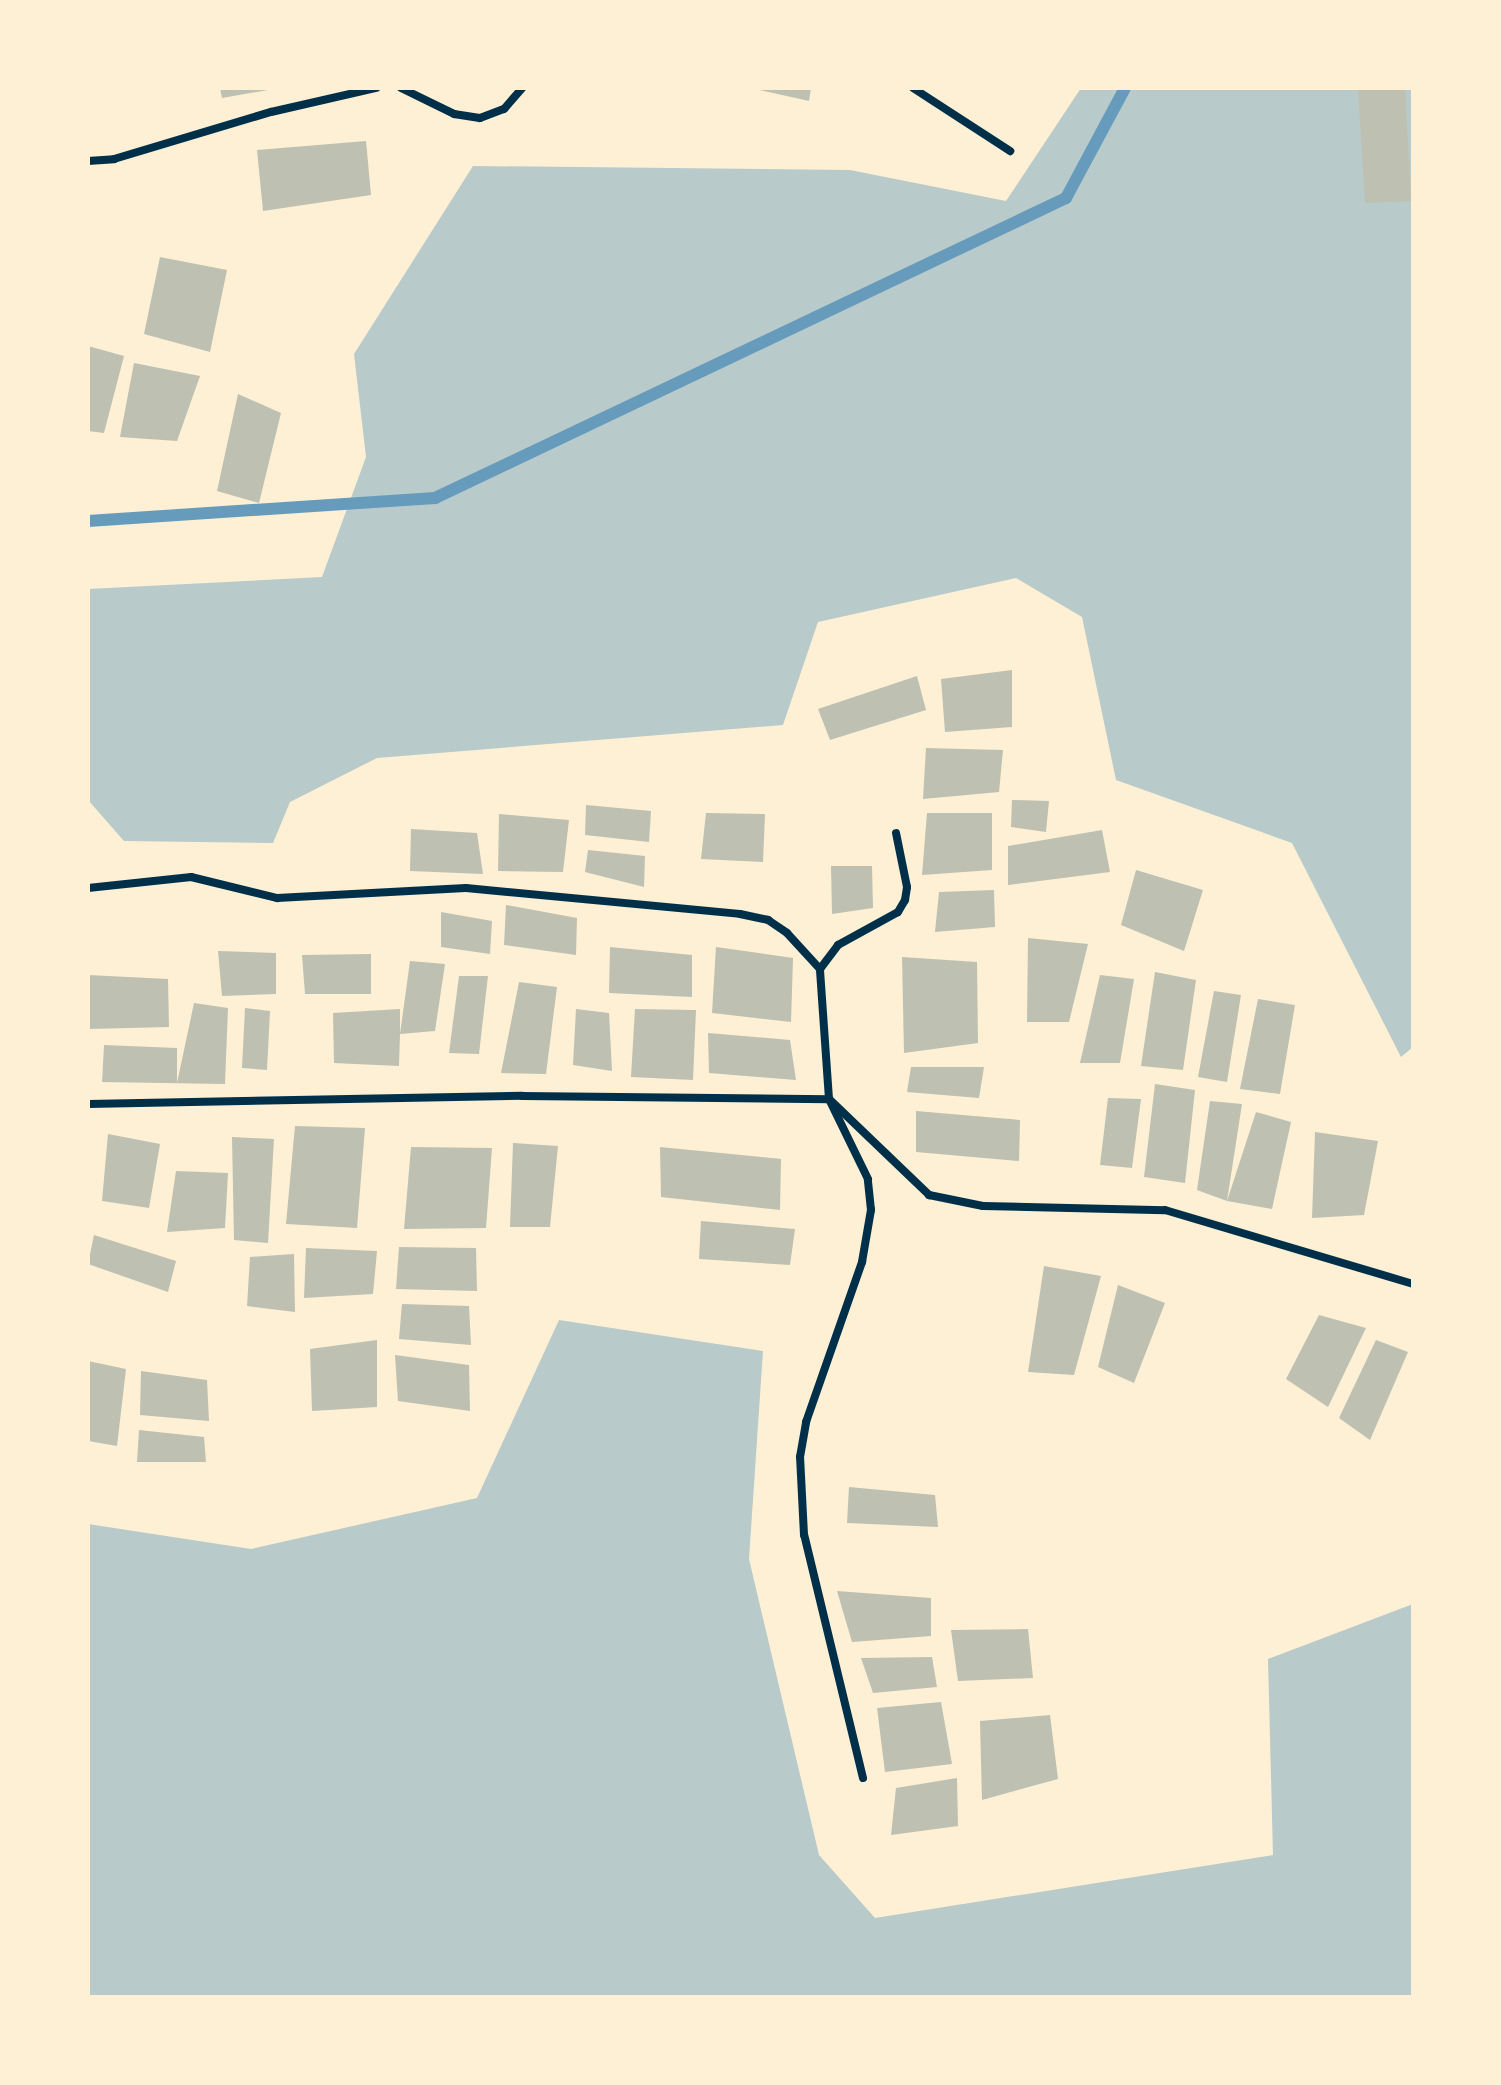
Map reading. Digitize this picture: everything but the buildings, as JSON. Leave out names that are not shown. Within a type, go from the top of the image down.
[{"type":"street","points":[[88,161],[114,159],[271,112],[376,88]]},
{"type":"street","points":[[401,88],[454,114],[480,118],[504,109],[522,88]]},
{"type":"street","points":[[913,88],[1010,151]]},
{"type":"street","points":[[820,969],[838,945],[898,912],[905,900],[907,887],[896,833]]},
{"type":"street","points":[[88,888],[191,877],[277,898],[466,888],[740,914],[768,920],[787,933],[820,969],[829,1099],[857,1150],[868,1179],[871,1210],[862,1262],[806,1422],[800,1494],[804,1535],[863,1778]]},
{"type":"street","points":[[88,1104],[522,1096],[829,1099],[856,1119],[906,1178],[929,1195],[983,1206],[1165,1210],[1413,1284]]},
{"type":"shaded area","points":[[1081,88],[1413,88],[1413,1047],[1401,1057],[1292,843],[1116,780],[1082,617],[1016,578],[818,622],[783,725],[377,758],[290,802],[273,843],[124,841],[88,800],[88,589],[322,577],[366,457],[354,354],[473,166],[850,170],[1006,201]]},
{"type":"shaded area","points":[[559,1320],[763,1351],[749,1559],[819,1855],[875,1918],[1273,1855],[1268,1659],[1413,1604],[1413,1997],[88,1997],[88,1524],[251,1549],[477,1498]]},
{"type":"waterway","points":[[88,521],[435,498],[1066,198],[1125,88]]}]
